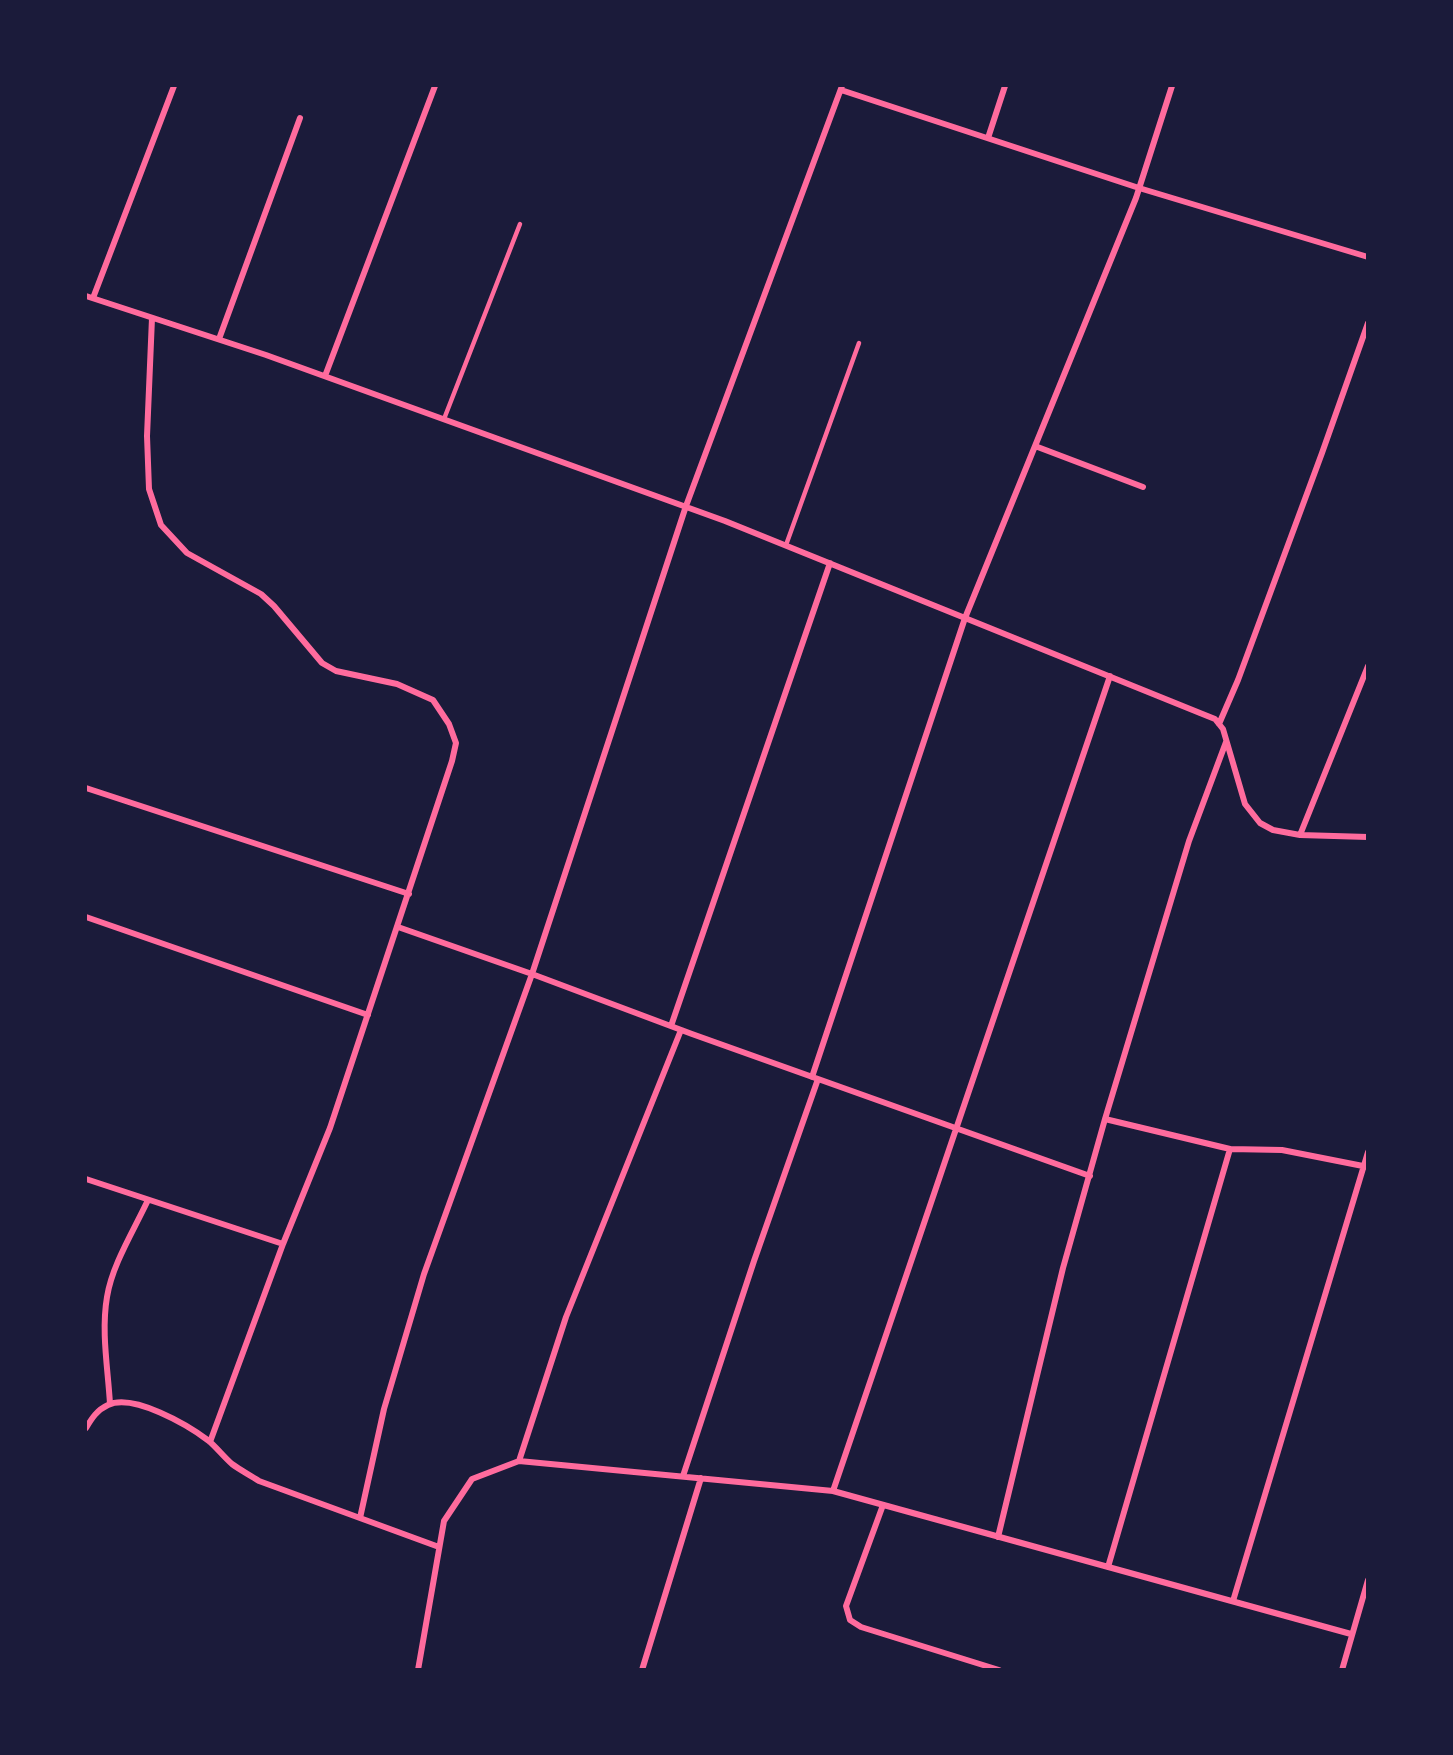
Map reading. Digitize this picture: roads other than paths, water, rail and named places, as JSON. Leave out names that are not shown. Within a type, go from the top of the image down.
[{"type":"street","points":[[174,86],[89,297],[325,376],[686,506],[1215,719],[1226,741],[1245,804],[1260,823],[1273,830],[1300,835],[1368,837]]},
{"type":"street","points":[[325,376],[435,86]]},
{"type":"street","points":[[988,138],[1005,86]]},
{"type":"street","points":[[683,1476],[964,618],[1139,188],[1172,86]]},
{"type":"street","points":[[360,1518],[384,1409],[424,1274],[532,974],[686,506],[842,88],[1139,188],[1368,256]]},
{"type":"street","points":[[219,339],[300,118]]},
{"type":"street","points":[[152,318],[147,436],[149,489],[161,525],[187,553],[261,594],[322,663],[336,671],[397,684],[433,700],[449,724],[456,743],[452,762],[409,894],[330,1128],[283,1244],[210,1442]]},
{"type":"street","points":[[1219,724],[1238,680],[1368,322]]},
{"type":"street","points":[[1035,446],[1143,487]]},
{"type":"street","points":[[671,1026],[830,563]]},
{"type":"street","points":[[1300,835],[1368,666]]},
{"type":"street","points":[[833,1491],[1110,676]]},
{"type":"street","points":[[998,1537],[1063,1268],[1105,1119],[1189,841],[1226,741]]},
{"type":"street","points":[[86,788],[409,894]]},
{"type":"street","points":[[86,917],[368,1015]]},
{"type":"street","points":[[398,927],[1090,1176]]},
{"type":"street","points":[[519,1461],[566,1317],[681,1030]]},
{"type":"street","points":[[1105,1119],[1230,1149],[1282,1150],[1365,1167]]},
{"type":"street","points":[[1108,1567],[1230,1149]]},
{"type":"street","points":[[1233,1601],[1368,1152]]},
{"type":"street","points":[[86,1179],[283,1244]]},
{"type":"street","points":[[110,1404],[105,1326],[106,1298],[112,1277],[148,1200]]},
{"type":"street","points":[[86,1428],[97,1411],[110,1404],[129,1403],[156,1411],[210,1442],[232,1464],[259,1481],[439,1548]]},
{"type":"street","points":[[418,1670],[444,1521],[472,1479],[519,1461],[833,1491],[1351,1634]]},
{"type":"street","points":[[642,1670],[701,1478]]},
{"type":"street","points":[[883,1505],[846,1606],[850,1620],[861,1627],[999,1670]]},
{"type":"street","points":[[1342,1670],[1368,1580]]},
{"type":"lane","points":[[444,419],[520,224]]},
{"type":"lane","points":[[786,545],[859,343]]}]
